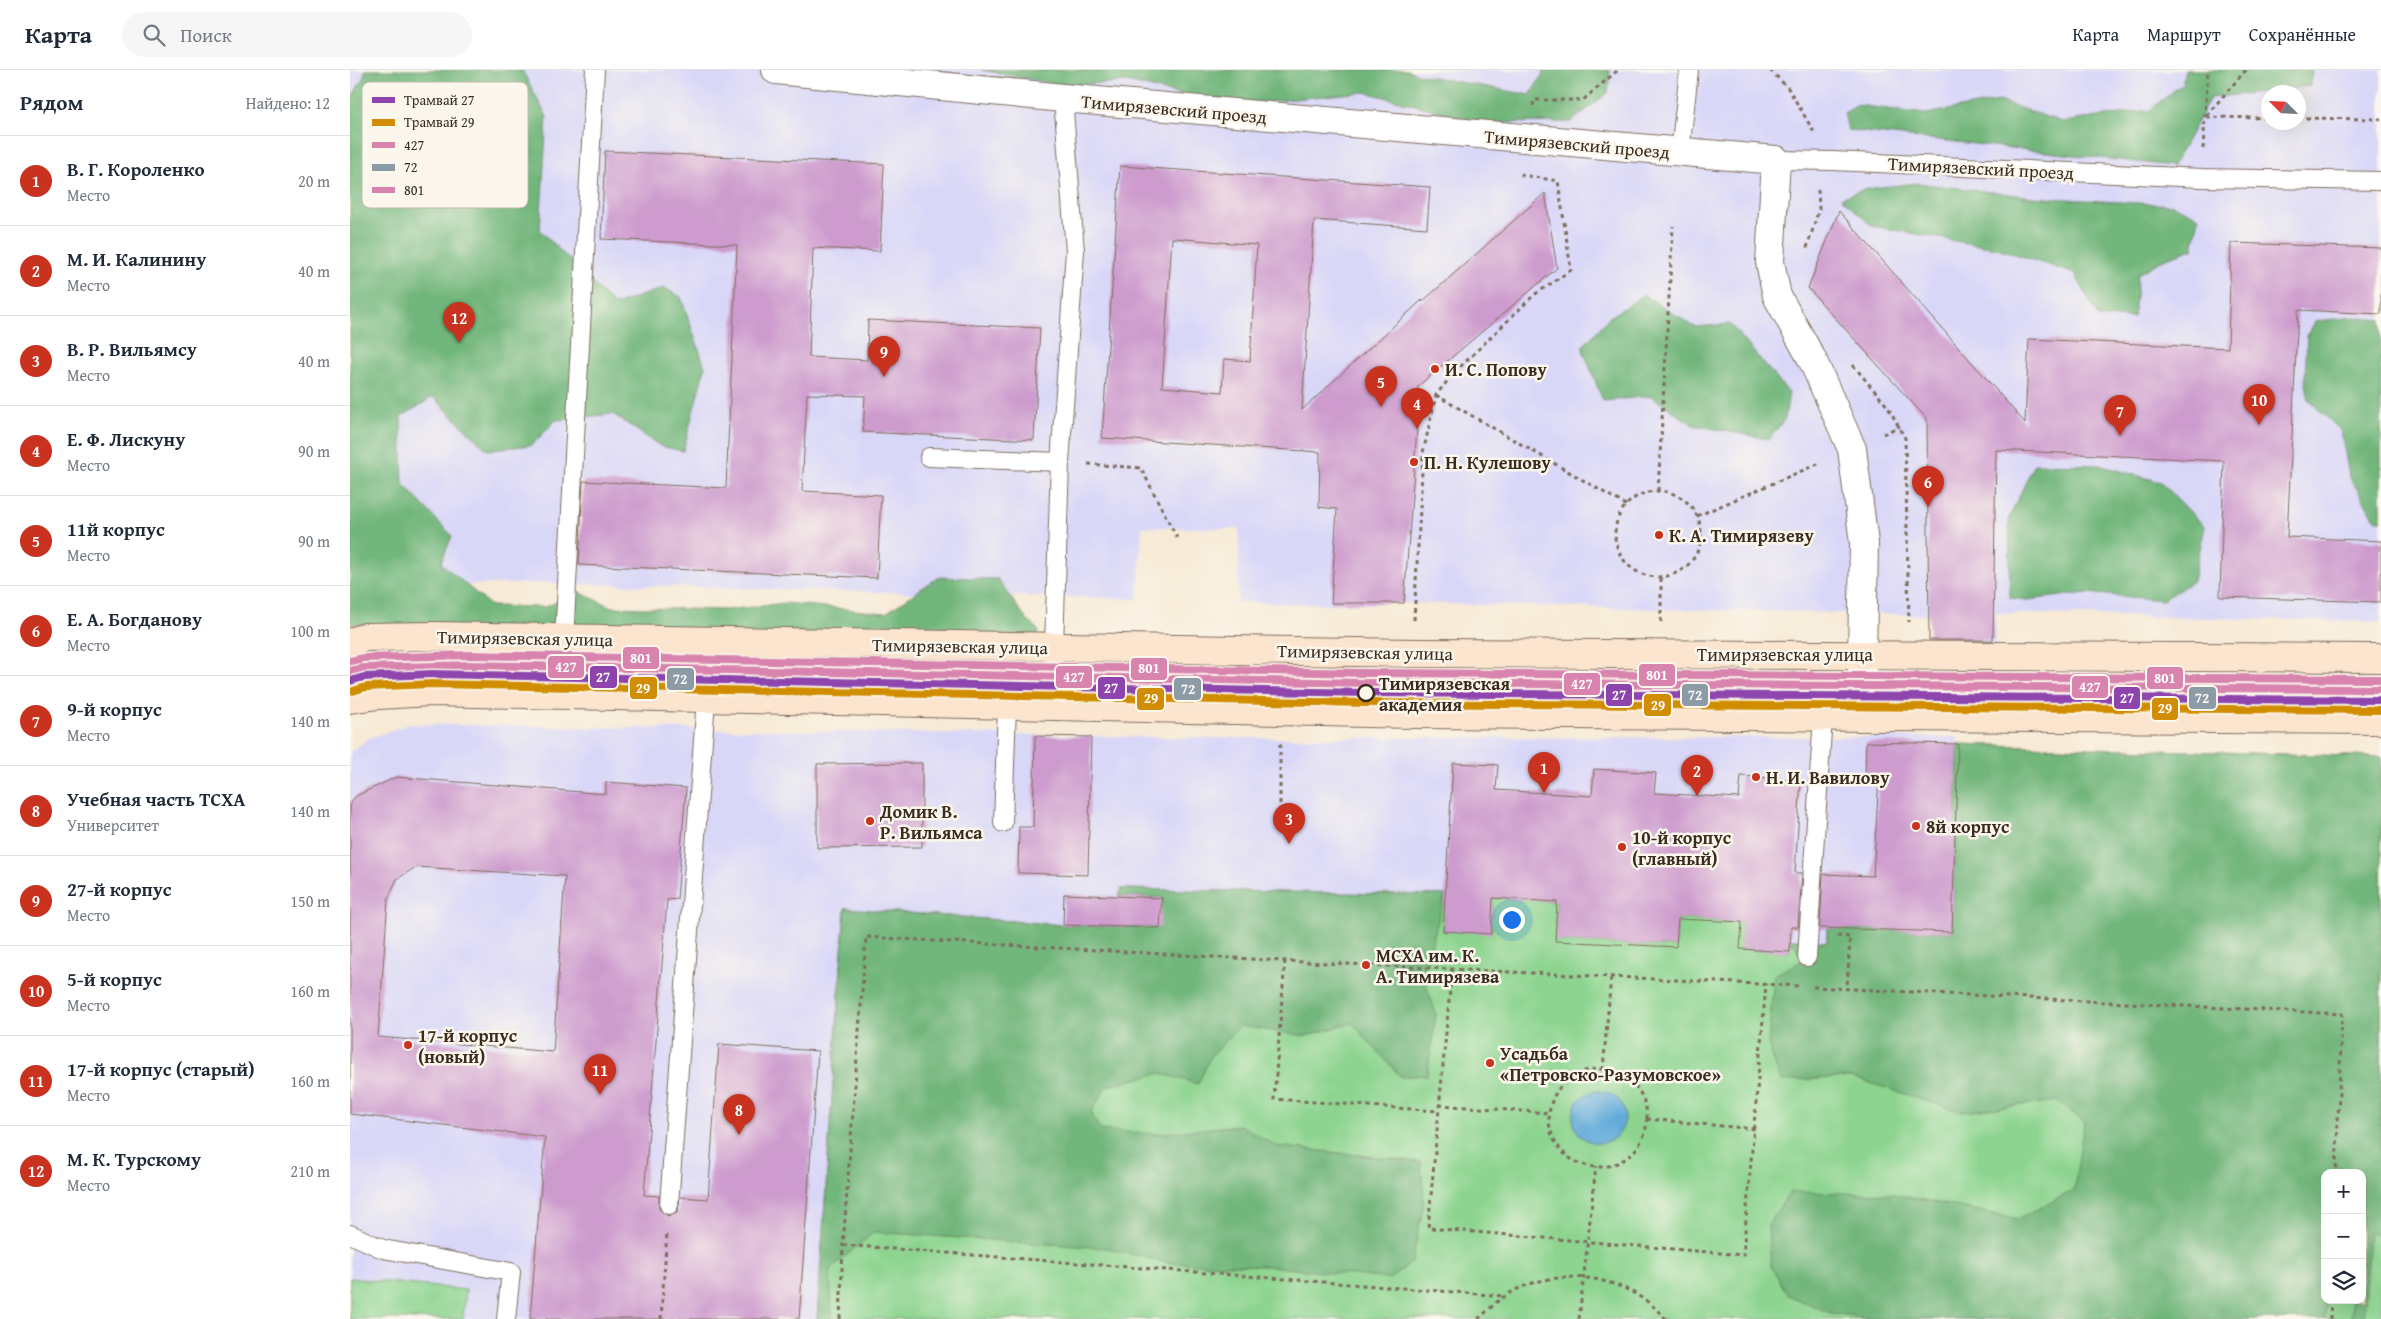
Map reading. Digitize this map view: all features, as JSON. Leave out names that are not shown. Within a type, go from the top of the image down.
[{"type":"main road","name":"Тимирязевская улица","points":[[350,643],[365,637],[564,638],[1414,653],[2381,658]]},
{"type":"main road","points":[[350,698],[431,692],[1423,714],[2381,720]]},
{"type":"street","name":"Тимирязевский проезд","points":[[776,70],[906,76],[1063,98],[1526,140],[1776,160]]},
{"type":"street","points":[[1776,160],[1770,262],[1776,296],[1812,359],[1852,449],[1864,543],[1861,717]]},
{"type":"lane","points":[[564,638],[594,70]]},
{"type":"lane","points":[[1680,152],[1689,70]]},
{"type":"lane","points":[[1052,707],[1060,462],[1075,251],[1063,98]]},
{"type":"lane","name":"Тимирязевский проезд","points":[[1776,160],[2202,178],[2381,181]]},
{"type":"lane","points":[[929,457],[1060,462]]},
{"type":"lane","points":[[350,671],[364,668],[471,665],[1367,683],[2381,689]]},
{"type":"lane","points":[[669,1205],[706,699]]},
{"type":"lane","points":[[1003,823],[1007,706]]},
{"type":"lane","points":[[1807,957],[1823,716]]},
{"type":"lane","points":[[350,1234],[383,1249],[511,1272],[506,1319]]},
{"type":"path","points":[[1414,622],[1423,453],[1436,395],[1454,373],[1534,295],[1571,270],[1558,181],[1522,175],[1526,140],[1534,100],[1584,100],[1618,70]]},
{"type":"path","points":[[1770,70],[1788,88],[1814,132],[1819,209],[1805,253]]},
{"type":"path","points":[[2202,178],[2208,70]]},
{"type":"path","points":[[2205,117],[2246,70]]},
{"type":"path","points":[[2205,117],[2261,118]]},
{"type":"path","points":[[2306,118],[2381,119]]},
{"type":"path","points":[[1658,491],[1673,226]]},
{"type":"path","points":[[1850,360],[1888,407],[1905,438],[1909,630]]},
{"type":"path","points":[[1436,395],[1626,505]]},
{"type":"path","points":[[1697,516],[1852,449],[1900,426]]},
{"type":"path","points":[[1060,462],[1141,468],[1176,538]]},
{"type":"path","points":[[1658,491],[1674,494],[1687,502],[1697,516],[1701,529],[1698,550],[1690,563],[1676,574],[1661,578],[1642,575],[1630,568],[1618,552],[1614,538],[1617,519],[1626,505],[1640,495],[1658,491]]},
{"type":"path","points":[[1661,578],[1661,624]]},
{"type":"path","points":[[1280,740],[1280,812]]},
{"type":"path","points":[[1835,936],[1850,937],[1847,988]]},
{"type":"path","points":[[840,1319],[843,1245],[866,937],[1285,961],[1802,986]]},
{"type":"path","points":[[1285,961],[1274,1098],[1438,1111]]},
{"type":"path","points":[[1452,968],[1428,1228],[1743,1255],[1766,984]]},
{"type":"path","points":[[1603,1070],[1611,976]]},
{"type":"path","points":[[1811,986],[2342,1014],[2336,1169]]},
{"type":"path","points":[[1596,1069],[1611,1070],[1626,1077],[1637,1088],[1645,1103],[1647,1120],[1644,1136],[1635,1150],[1622,1160],[1607,1166],[1596,1166],[1575,1161],[1562,1151],[1554,1138],[1550,1123],[1550,1113],[1556,1092],[1566,1080],[1580,1072],[1596,1069]]},
{"type":"path","points":[[1439,1105],[1550,1113]]},
{"type":"path","points":[[1647,1120],[1754,1129]]},
{"type":"path","points":[[1579,1319],[1596,1166]]},
{"type":"path","points":[[661,1319],[669,1205]]},
{"type":"path","points":[[843,1245],[1505,1296]]},
{"type":"path","points":[[1478,1319],[1505,1296],[1543,1280],[1584,1277],[1615,1284],[1643,1298],[1666,1319]]},
{"type":"path","points":[[2330,1319],[2331,1304]]},
{"type":"shaded area","points":[[350,70],[2381,70],[2381,622],[1996,613],[1995,646],[1929,645],[1929,615],[1404,603],[1238,602],[1239,529],[1142,527],[1138,599],[547,583],[404,586],[350,558]],"holes":[[[605,152],[884,164],[880,251],[813,248],[809,357],[867,360],[869,320],[1039,328],[1034,440],[863,432],[865,396],[807,394],[802,491],[881,495],[877,578],[576,564],[580,481],[726,488],[737,245]]]},
{"type":"shaded area","name":"МСХА им. К. А. Тимирязева","points":[[410,724],[1207,738],[1957,737],[1959,744],[2381,757],[2381,1319],[350,1319],[350,752],[369,738]]},
{"type":"green space","points":[[365,70],[522,70],[547,117],[540,230],[614,305],[664,288],[681,297],[705,367],[683,451],[660,446],[613,414],[556,420],[532,445],[487,450],[433,397],[401,417],[403,484],[452,536],[441,563],[491,606],[545,607],[579,592],[612,607],[727,610],[784,603],[886,613],[938,577],[998,579],[1023,615],[1039,631],[1031,646],[378,628],[350,623],[350,101],[364,76]]},
{"type":"green space","points":[[982,70],[1408,70],[1417,74],[1530,95],[1545,70],[1610,70],[1608,93],[1571,122],[1484,123],[1365,92],[1265,102],[1195,98],[1127,82],[1060,85]]},
{"type":"green space","points":[[2185,70],[2312,70],[2310,86],[2261,85],[2261,92],[2210,98],[2173,166],[1848,130],[1844,113],[1858,105],[1925,114],[1999,101],[2062,122],[2150,110],[2182,84]]},
{"type":"green space","points":[[1917,183],[2033,197],[2173,205],[2199,217],[2193,249],[2166,258],[2138,274],[2134,317],[2099,318],[2075,274],[2000,249],[1872,226],[1841,198],[1864,189]]},
{"type":"green space","points":[[1644,295],[1695,327],[1730,324],[1789,393],[1785,419],[1769,439],[1693,425],[1651,396],[1603,401],[1582,347],[1610,317]]},
{"type":"green space","points":[[2355,317],[2381,320],[2381,521],[2374,517],[2349,476],[2341,431],[2309,400],[2305,379],[2307,335],[2316,321]]},
{"type":"green space","points":[[2034,464],[2099,465],[2161,482],[2205,527],[2193,581],[2163,600],[2087,593],[2027,600],[2010,598],[2009,518]]},
{"type":"green space","points":[[1958,744],[2381,757],[2381,1319],[817,1319],[845,908],[1063,925],[1159,928],[1162,898],[1119,896],[1121,889],[1445,895],[1443,931],[1491,933],[1493,898],[1557,902],[1555,941],[1676,947],[1678,919],[1742,922],[1741,949],[1790,952],[1791,939],[1827,942],[1827,928],[1952,932]]},
{"type":"green space","points":[[1958,744],[2381,757],[2381,1237],[2369,1232],[2366,1276],[2366,1169],[2321,1169],[2321,1304],[2327,1304],[2324,1319],[1878,1319],[1830,1313],[1788,1295],[1771,1266],[1768,1225],[1790,1192],[1894,1194],[2019,1219],[2074,1190],[2084,1122],[2057,1101],[1962,1112],[1851,1077],[1781,1081],[1768,1044],[1774,975],[1804,960],[1791,939],[1827,942],[1827,928],[1952,932]]},
{"type":"green space","points":[[1121,889],[1445,895],[1423,975],[1436,1014],[1427,1075],[1401,1077],[1352,1023],[1306,1036],[1240,1026],[1211,1056],[1198,1084],[1160,1073],[1107,1086],[1091,1112],[1100,1130],[1155,1134],[1240,1125],[1276,1146],[1421,1162],[1424,1203],[1412,1262],[1390,1279],[1265,1266],[1169,1263],[1106,1248],[874,1232],[830,1269],[832,1319],[817,1319],[845,908],[1063,925],[1159,928],[1162,898],[1119,896]]},
{"type":"green space","points":[[350,1278],[466,1290],[463,1319],[350,1319]]},
{"type":"green space","points":[[2352,1304],[2364,1304],[2363,1319],[2351,1319]]},
{"type":"water","points":[[1599,1091],[1609,1093],[1617,1099],[1623,1107],[1625,1117],[1623,1127],[1617,1135],[1609,1141],[1599,1143],[1589,1141],[1581,1135],[1575,1127],[1573,1117],[1575,1107],[1581,1099],[1589,1093]]},
{"type":"building","points":[[605,151],[884,164],[880,251],[813,248],[809,357],[867,360],[868,320],[1040,328],[1034,440],[863,432],[865,396],[807,394],[802,491],[881,495],[877,578],[579,565],[583,481],[726,488],[737,245],[601,239]]},
{"type":"building","points":[[1120,166],[1430,187],[1427,228],[1314,220],[1302,410],[1422,300],[1422,302],[1545,193],[1557,268],[1418,386],[1417,429],[1404,603],[1331,603],[1337,509],[1319,507],[1320,452],[1102,438]],"holes":[[[1172,238],[1257,245],[1250,361],[1224,359],[1222,392],[1162,387]]]},
{"type":"building","points":[[1839,211],[2025,423],[2029,339],[2228,348],[2231,243],[2381,248],[2381,314],[2298,310],[2287,537],[2381,541],[2381,602],[2220,597],[2224,461],[1996,450],[1993,640],[1929,640],[1927,419],[1808,288]]},
{"type":"building","points":[[1035,736],[1091,737],[1088,875],[1018,873],[1019,827],[1033,827]]},
{"type":"building","name":"8й корпус","points":[[1866,742],[1958,744],[1952,932],[1820,928],[1823,874],[1873,876],[1879,777],[1865,777]]},
{"type":"building","name":"Домик В. Р. Вильямса","points":[[922,763],[922,847],[817,848],[817,764]]},
{"type":"building","name":"10-й корпус (главный)","points":[[1453,763],[1498,765],[1496,790],[1592,796],[1594,769],[1656,773],[1654,793],[1739,798],[1741,776],[1801,780],[1795,873],[1802,873],[1798,927],[1791,927],[1790,952],[1740,949],[1742,922],[1678,919],[1676,947],[1555,941],[1557,902],[1493,898],[1491,934],[1443,931]]},
{"type":"building","points":[[396,777],[606,794],[606,782],[686,788],[677,899],[667,900],[644,1195],[659,1196],[659,1209],[668,1216],[678,1211],[680,1197],[708,1199],[719,1044],[818,1051],[799,1319],[530,1319],[545,1137],[350,1114],[350,803],[356,796]],"holes":[[[416,867],[565,876],[553,1052],[378,1037],[388,899],[397,879]]]},
{"type":"building","points":[[1064,894],[1162,898],[1160,928],[1063,925]]},
{"type":"tram line","name":"27","points":[[350,681],[364,677],[432,674],[1366,693],[2381,700]]},
{"type":"tram line","name":"29","points":[[353,691],[366,687],[432,684],[1366,703],[2381,710]]},
{"type":"transit line","name":"801","points":[[350,661],[364,658],[471,655],[1367,673],[2381,679]]},
{"type":"transit line","name":"427","points":[[350,671],[364,668],[471,665],[1367,683],[2381,689]]},
{"type":"transit line","name":"72","points":[[352,681],[365,678],[471,675],[1367,693],[2381,699]]},
{"type":"place","name":"М. К. Турскому","points":[[459,343]]},
{"type":"place","name":"И. С. Попову","points":[[1435,369]]},
{"type":"place","name":"27-й корпус","points":[[884,377]]},
{"type":"place","name":"11й корпус","points":[[1381,407]]},
{"type":"place","name":"5-й корпус","points":[[2259,425]]},
{"type":"place","name":"Е. Ф. Лискуну","points":[[1417,429]]},
{"type":"place","name":"9-й корпус","points":[[2120,436]]},
{"type":"place","name":"П. Н. Кулешову","points":[[1414,462]]},
{"type":"place","name":"Е. А. Богданову","points":[[1928,507]]},
{"type":"place","name":"К. А. Тимирязеву","points":[[1659,535]]},
{"type":"place","name":"Тимирязевская академия","points":[[1366,693]]},
{"type":"place","name":"Н. И. Вавилову","points":[[1756,777]]},
{"type":"place","name":"В. Г. Короленко","points":[[1544,793]]},
{"type":"place","name":"М. И. Калинину","points":[[1697,796]]},
{"type":"place","name":"Домик В. Р. Вильямса","points":[[870,821]]},
{"type":"place","name":"8й корпус","points":[[1916,826]]},
{"type":"place","name":"В. Р. Вильямсу","points":[[1289,844]]},
{"type":"place","name":"10-й корпус (главный)","points":[[1622,847]]},
{"type":"place","name":"МСХА им. К. А. Тимирязева","points":[[1366,965]]},
{"type":"place","name":"17-й корпус (новый)","points":[[408,1045]]},
{"type":"place","name":"Усадьба «Петровско-Разумовское»","points":[[1490,1063]]},
{"type":"place","name":"17-й корпус (старый)","points":[[600,1095]]},
{"type":"place","name":"Учебная часть ТСХА","points":[[739,1135]]}]
